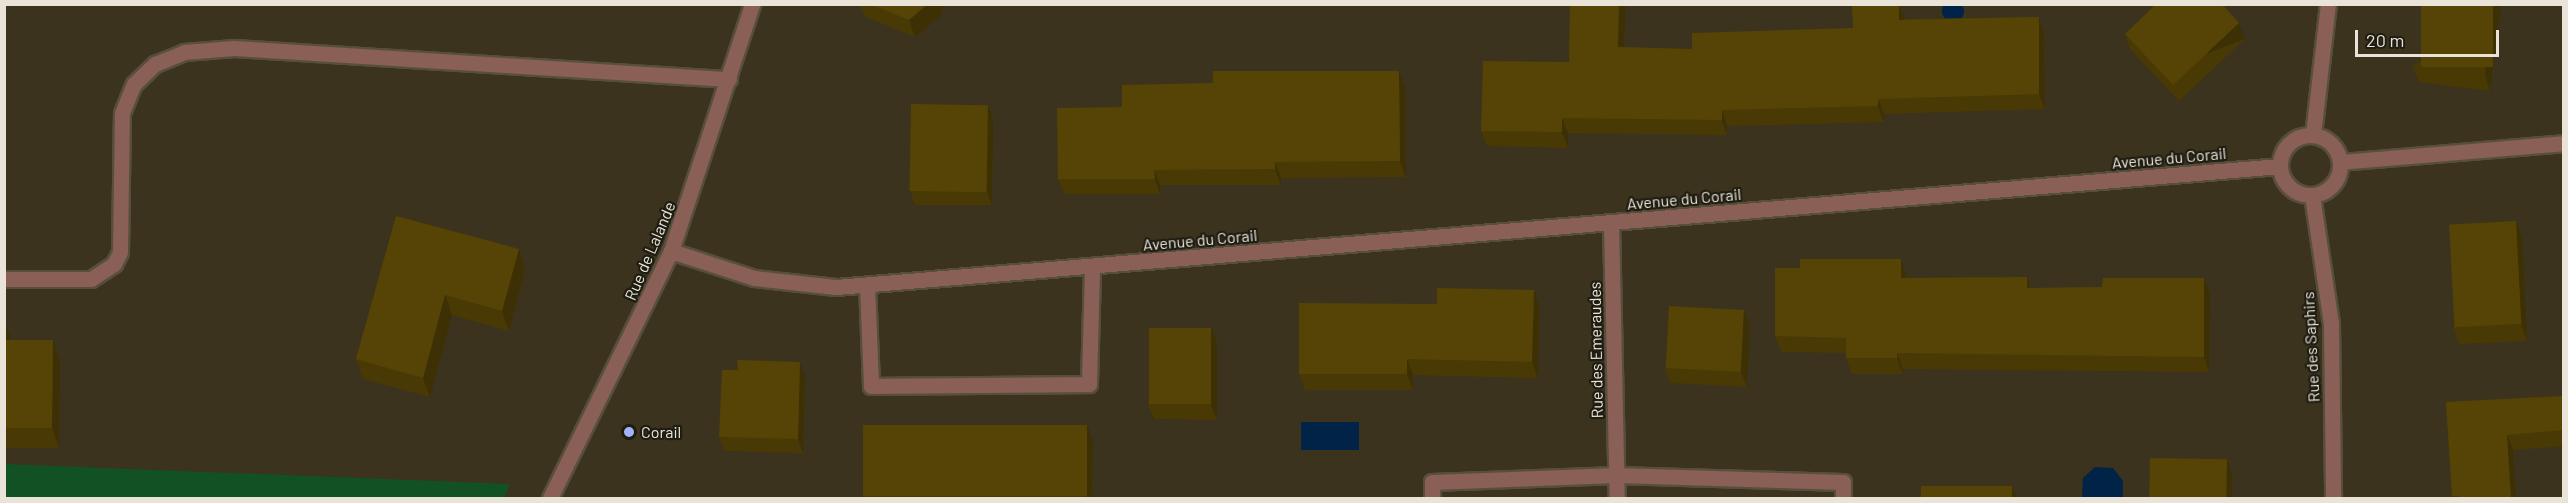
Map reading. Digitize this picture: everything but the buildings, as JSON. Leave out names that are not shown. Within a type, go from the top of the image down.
[{"type":"street","name":"Rue de Lalande","points":[[550,498],[671,251],[752,4]]},
{"type":"street","points":[[2313,135],[2328,4]]},
{"type":"street","points":[[4,279],[91,279],[114,264],[120,252],[122,113],[134,84],[155,64],[184,52],[234,48],[729,79]]},
{"type":"street","points":[[2313,135],[2333,145],[2340,162],[2334,183],[2312,195],[2289,186],[2280,166],[2289,144],[2313,135]]},
{"type":"street","points":[[2340,162],[2564,143]]},
{"type":"street","name":"Avenue du Corail","points":[[671,251],[785,285],[867,285],[1092,268],[2280,166]]},
{"type":"street","name":"Rue des Saphirs","points":[[2312,195],[2331,324],[2332,498]]},
{"type":"street","name":"Rue des Emeraudes","points":[[1611,223],[1617,498]]},
{"type":"street","points":[[867,285],[871,386],[1089,384],[1092,268]]},
{"type":"street","points":[[1432,498],[1432,482],[1617,475],[1843,482],[1843,498]]},
{"type":"green space","points":[[5,464],[510,484],[504,498],[5,498]]},
{"type":"water","points":[[1953,0],[1963,7],[1964,11],[1957,21],[1953,22],[1943,15],[1942,11],[1949,1]]},
{"type":"water","points":[[1301,422],[1359,422],[1359,450],[1301,450]]},
{"type":"water","points":[[2095,467],[2113,468],[2123,481],[2123,498],[2082,498],[2083,478]]},
{"type":"place","name":"Corail","points":[[629,432]]}]
